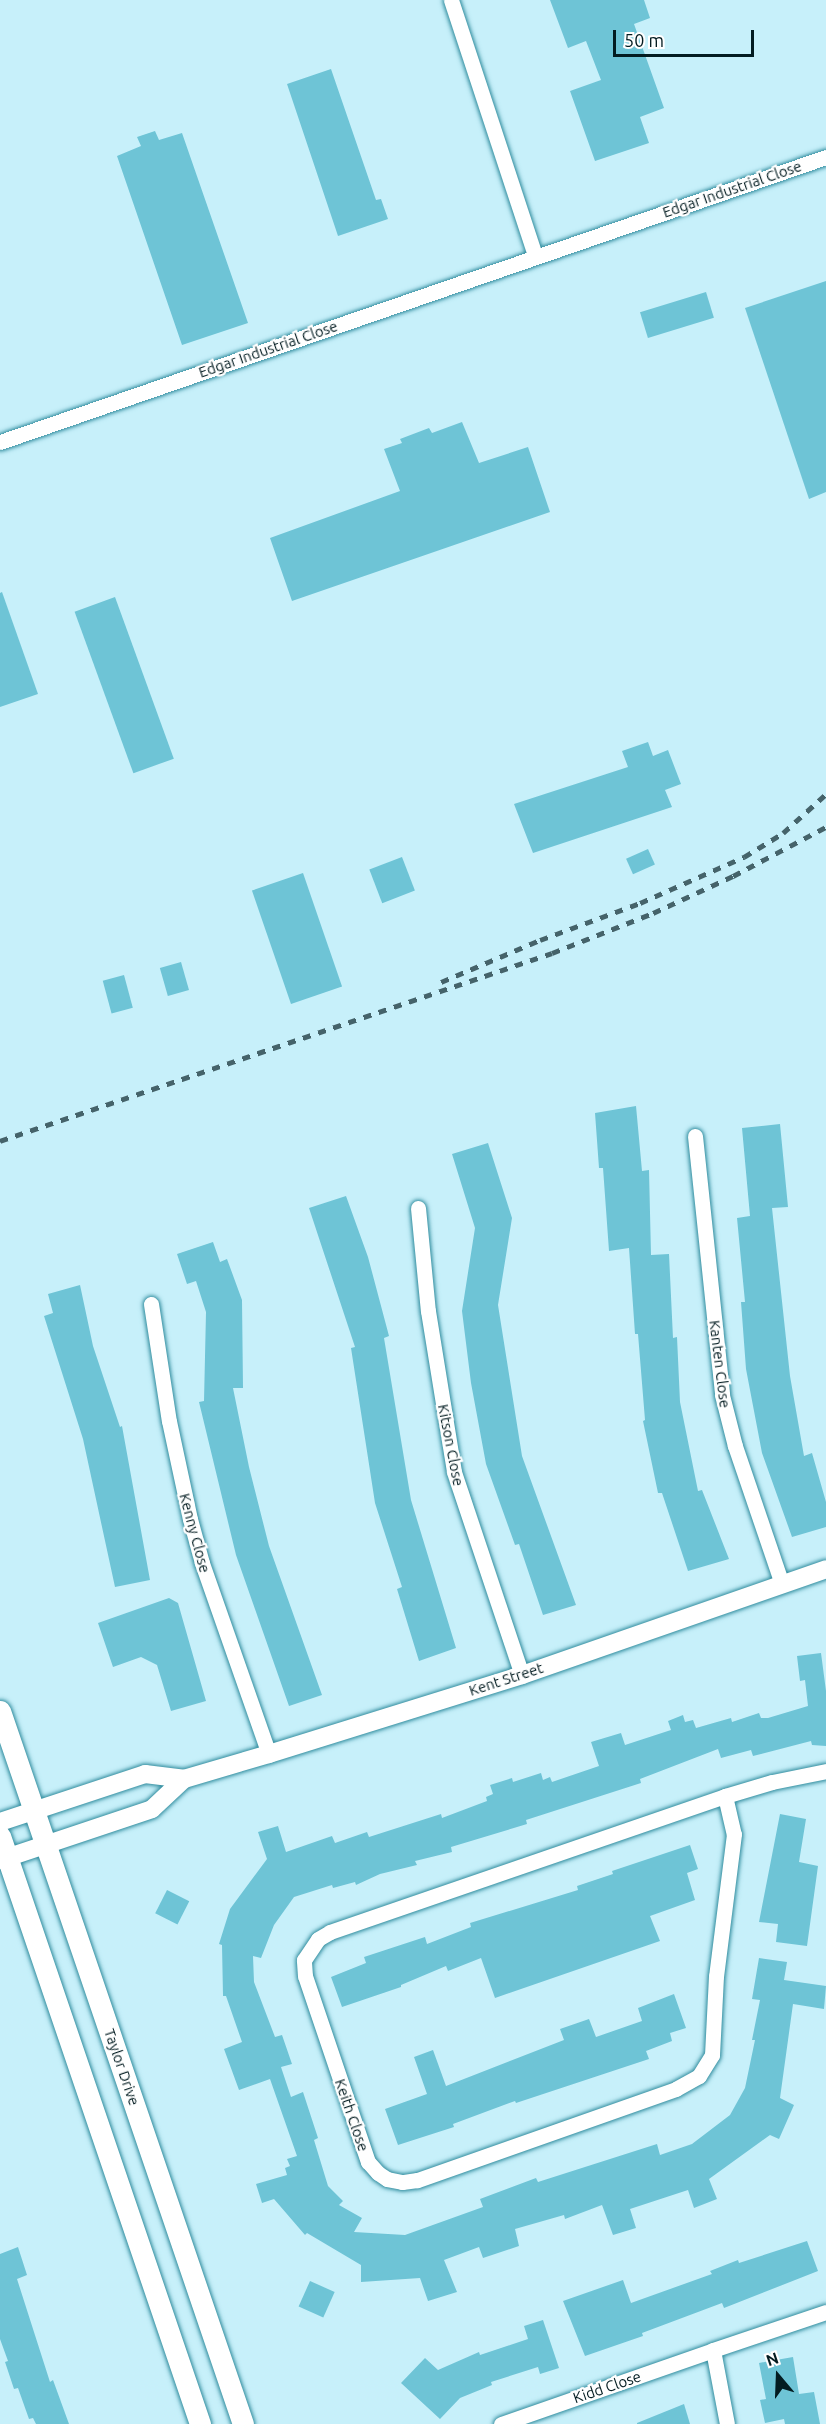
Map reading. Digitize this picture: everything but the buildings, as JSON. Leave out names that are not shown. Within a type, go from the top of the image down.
[{"type":"main road","name":"Taylor Drive","points":[[0,1711],[243,2424]]},
{"type":"main road","points":[[0,1836],[4,1859],[200,2424]]},
{"type":"street","points":[[451,0],[535,256]]},
{"type":"street","name":"Edgar Industrial Close","points":[[0,442],[826,157]]},
{"type":"street","name":"Kanten Close","points":[[695,1136],[722,1395],[735,1446],[782,1584]]},
{"type":"street","name":"Kitson Close","points":[[418,1208],[428,1311],[454,1472],[522,1675]]},
{"type":"street","name":"Kenny Close","points":[[151,1304],[171,1432],[190,1519],[202,1563],[269,1754]]},
{"type":"street","name":"Kent Street","points":[[0,1822],[145,1774],[184,1779],[269,1754],[522,1675],[826,1569]]},
{"type":"street","name":"Keith Close","points":[[725,1796],[734,1834],[716,1976],[712,2055],[699,2076],[676,2089],[417,2180],[402,2182],[387,2179],[378,2173],[368,2162],[305,1976],[304,1960],[318,1939],[330,1932],[725,1796],[772,1782],[826,1771]]},
{"type":"street","name":"Kent Street","points":[[4,1859],[152,1809],[184,1779]]},
{"type":"street","name":"Kidd Close","points":[[501,2424],[826,2312]]},
{"type":"street","points":[[713,2350],[727,2424]]},
{"type":"railway","points":[[441,982],[540,940],[640,903],[744,857],[783,833],[826,794]]},
{"type":"railway","points":[[0,1141],[552,953],[653,913],[733,876],[826,827]]}]
